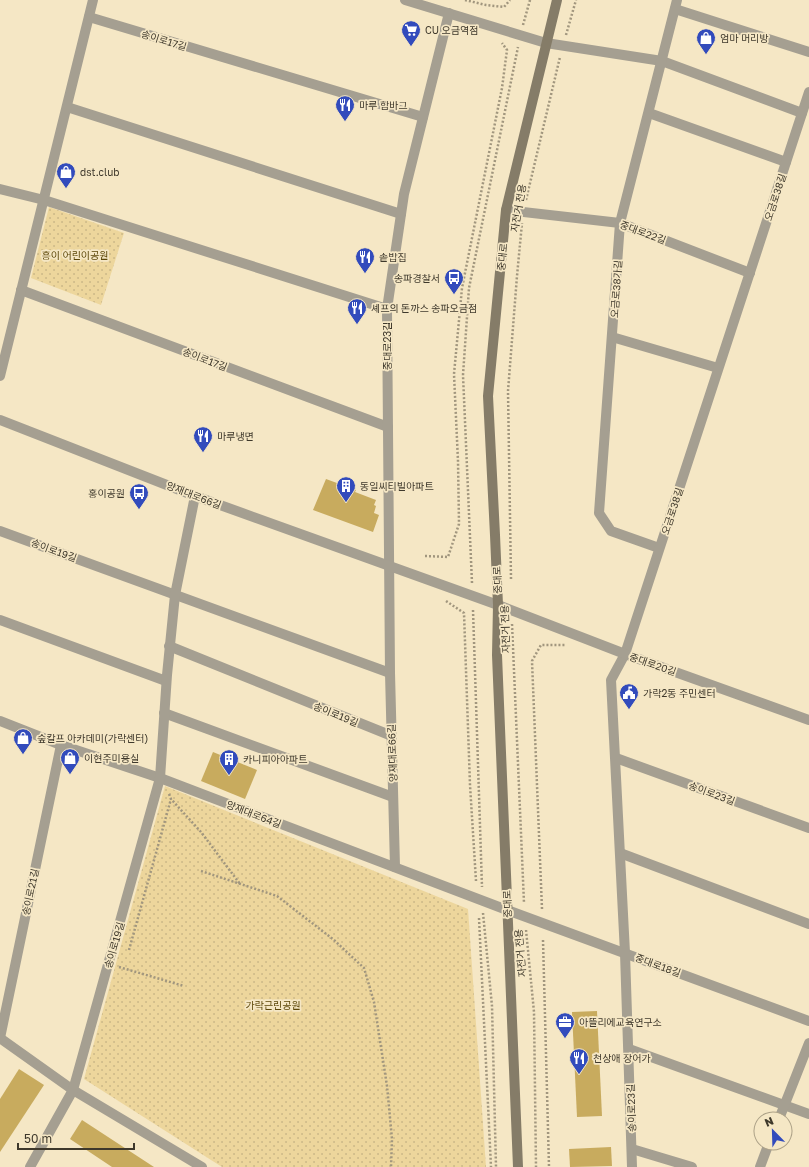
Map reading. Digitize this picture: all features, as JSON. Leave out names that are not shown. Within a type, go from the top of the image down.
[{"type":"main road","name":"중대로","points":[[518,1167],[497,655],[498,605],[488,396],[506,210],[557,0]]},
{"type":"street","points":[[0,376],[94,0]]},
{"type":"street","points":[[405,0],[546,42],[662,61],[802,113]]},
{"type":"street","points":[[676,5],[809,52]]},
{"type":"street","name":"오금로38가길","points":[[659,548],[610,531],[600,513],[620,223],[676,5]]},
{"type":"street","name":"중대로23길","points":[[389,566],[387,309],[404,194],[449,13]]},
{"type":"street","name":"송이로17길","points":[[89,17],[423,117]]},
{"type":"street","name":"오금로38길","points":[[625,654],[809,92]]},
{"type":"street","points":[[67,107],[401,214]]},
{"type":"street","name":"오금로38길","points":[[649,113],[786,162]]},
{"type":"street","points":[[0,189],[44,200],[387,309]]},
{"type":"street","name":"중대로22길","points":[[506,210],[620,223],[750,272]]},
{"type":"street","name":"송이로17길","points":[[22,290],[388,427]]},
{"type":"street","points":[[612,337],[718,368]]},
{"type":"street","name":"양재대로66길","points":[[0,420],[195,496],[498,605]]},
{"type":"street","name":"송이로19길","points":[[30,1167],[73,1090],[160,778],[166,681],[175,595],[195,496]]},
{"type":"street","name":"송이로19길","points":[[0,531],[390,673]]},
{"type":"street","name":"양재대로66길","points":[[389,566],[395,867]]},
{"type":"street","name":"중대로20길","points":[[498,605],[625,654],[809,720]]},
{"type":"street","points":[[0,620],[166,681]]},
{"type":"street","name":"송이로19길","points":[[169,646],[392,736]]},
{"type":"street","name":"송이로23길","points":[[625,654],[611,680],[625,953],[632,1167]]},
{"type":"street","points":[[164,713],[394,797]]},
{"type":"street","name":"양재대로64길","points":[[0,721],[61,745],[160,778],[507,910]]},
{"type":"street","name":"송이로21길","points":[[61,745],[0,1038],[73,1090],[202,1167]]},
{"type":"street","name":"송이로23길","points":[[616,758],[809,828]]},
{"type":"street","points":[[620,853],[809,924]]},
{"type":"street","name":"중대로18길","points":[[507,910],[809,1021]]},
{"type":"street","points":[[782,1111],[809,1043]]},
{"type":"street","points":[[629,1049],[809,1114]]},
{"type":"street","points":[[632,1149],[692,1167]]},
{"type":"street","points":[[760,1167],[766,1151]]},
{"type":"path","points":[[466,0],[486,5],[504,7],[510,0]]},
{"type":"path","name":"자전거 전용","points":[[511,587],[508,391],[517,276],[524,211],[563,45],[576,0]]},
{"type":"path","points":[[425,556],[448,557],[459,524],[454,374],[462,288],[502,88],[507,50],[498,39]]},
{"type":"path","points":[[442,598],[464,613],[470,785],[476,881]]},
{"type":"path","name":"자전거 전용","points":[[512,610],[525,917],[534,1012],[536,1167]]},
{"type":"path","points":[[542,910],[532,661],[541,645],[566,645]]},
{"type":"path","points":[[129,950],[171,799],[201,832],[241,884]]},
{"type":"path","points":[[202,871],[276,896],[334,940],[364,968],[374,1002],[387,1086],[392,1140],[391,1167]]},
{"type":"path","points":[[479,918],[491,1167]]},
{"type":"path","points":[[543,940],[549,1167]]},
{"type":"path","points":[[109,964],[184,986]]},
{"type":"green space","name":"흥이 어린이공원","points":[[49,207],[124,233],[101,305],[31,278]]},
{"type":"green space","name":"가락근린공원","points":[[165,786],[468,909],[486,1167],[222,1167],[84,1079]]},
{"type":"building","name":"동일씨티빌아파트","points":[[326,479],[356,490],[355,492],[376,500],[374,505],[376,506],[374,513],[379,515],[373,532],[313,510]]},
{"type":"building","name":"카니피아아파트","points":[[213,752],[257,770],[245,799],[201,781]]},
{"type":"building","points":[[597,1011],[602,1116],[577,1117],[572,1012]]},
{"type":"building","points":[[19,1069],[44,1085],[0,1152],[0,1099]]},
{"type":"building","points":[[82,1120],[154,1167],[112,1167],[70,1139]]},
{"type":"building","points":[[611,1147],[612,1166],[570,1167],[569,1149]]},
{"type":"place","name":"CU 오금역점","points":[[411,47]]},
{"type":"place","name":"엄마 머리방","points":[[706,55]]},
{"type":"place","name":"마루 함바그","points":[[345,122]]},
{"type":"place","name":"dst.club","points":[[66,189]]},
{"type":"place","name":"솥밥집","points":[[365,274]]},
{"type":"place","name":"송파경찰서","points":[[454,295]]},
{"type":"place","name":"셰프의 돈까스 송파오금점","points":[[357,325]]},
{"type":"place","name":"마루냉면","points":[[203,453]]},
{"type":"place","name":"동일씨티빌아파트","points":[[346,503]]},
{"type":"place","name":"홍이공원","points":[[139,510]]},
{"type":"place","name":"가락2동 주민센터","points":[[629,710]]},
{"type":"place","name":"숲칼프 아카데미(가락센터)","points":[[23,755]]},
{"type":"place","name":"이현주미용실","points":[[70,775]]},
{"type":"place","name":"카니피아아파트","points":[[229,776]]},
{"type":"place","name":"아뜰리에교육연구소","points":[[565,1039]]},
{"type":"place","name":"천상애 장어가","points":[[579,1075]]}]
